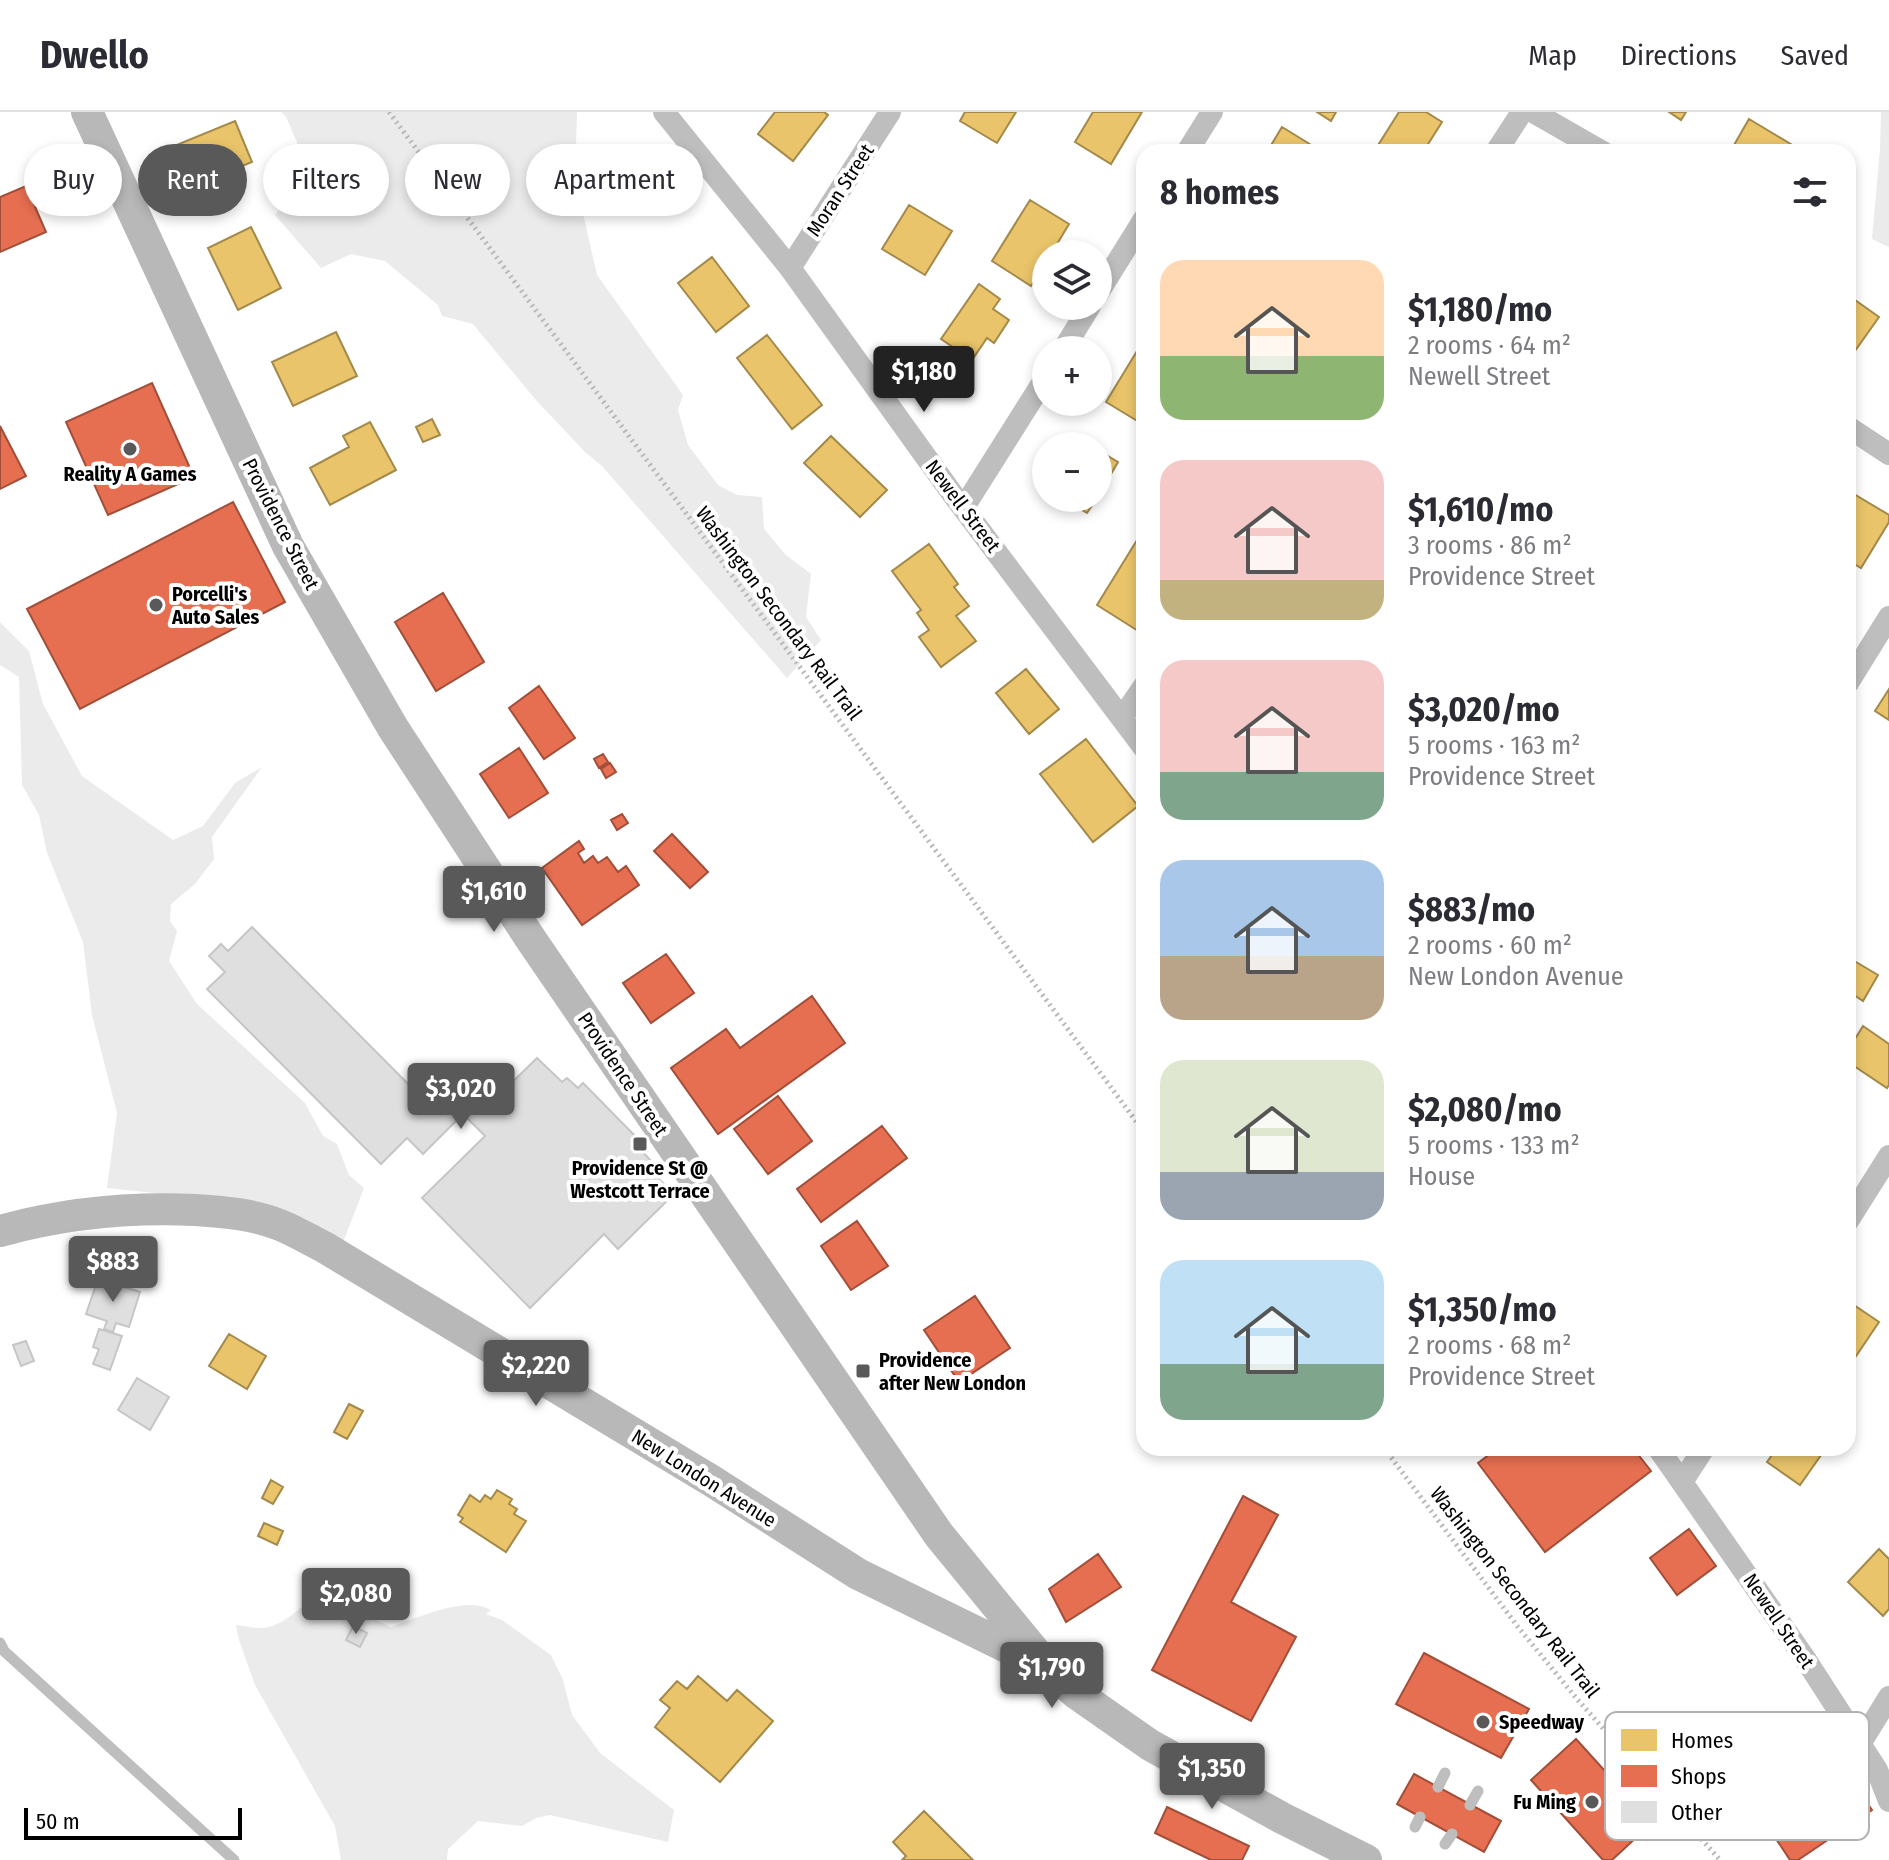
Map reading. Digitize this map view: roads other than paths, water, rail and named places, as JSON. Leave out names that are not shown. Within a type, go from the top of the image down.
[{"type":"main road","name":"Providence Street","points":[[87,112],[288,546],[393,728],[532,941],[939,1535],[1048,1668],[1077,1694],[1150,1745],[1282,1818],[1366,1860]]},
{"type":"main road","name":"New London Avenue","points":[[0,1231],[41,1220],[123,1209],[234,1213],[279,1225],[338,1255],[712,1481],[858,1574],[1048,1668]]},
{"type":"street","name":"Newell Street","points":[[664,112],[790,268],[954,496],[1136,737]]},
{"type":"street","name":"Moran Street","points":[[790,268],[890,112]]},
{"type":"street","points":[[1192,144],[1212,112]]},
{"type":"street","points":[[1501,144],[1522,112]]},
{"type":"street","points":[[1533,112],[1589,144]]},
{"type":"street","points":[[1112,270],[1136,232]]},
{"type":"street","points":[[964,507],[1032,399]]},
{"type":"street","points":[[1856,432],[1889,454]]},
{"type":"street","points":[[1856,670],[1889,617]]},
{"type":"street","points":[[1122,718],[1136,698]]},
{"type":"street","points":[[1856,1208],[1889,1156]]},
{"type":"street","name":"Newell Street","points":[[1664,1456],[1839,1712]]},
{"type":"street","points":[[1682,1482],[1699,1456]]},
{"type":"street","points":[[1869,1729],[1889,1697]]},
{"type":"street","name":"Newell Street","points":[[1869,1758],[1889,1801]]},
{"type":"lane","points":[[0,1643],[4,1651],[51,1696],[234,1860]]},
{"type":"lane","points":[[1438,1787],[1445,1773]]},
{"type":"lane","points":[[1470,1805],[1478,1791]]},
{"type":"place","name":"Reality A Games","points":[[130,449]]},
{"type":"place","name":"Porcelli's Auto Sales","points":[[156,605]]},
{"type":"place","name":"Providence St @ Westcott Terrace","points":[[640,1144]]},
{"type":"place","name":"Providence after New London","points":[[863,1371]]},
{"type":"place","name":"Speedway","points":[[1483,1722]]},
{"type":"place","name":"Fu Ming","points":[[1592,1802]]}]
